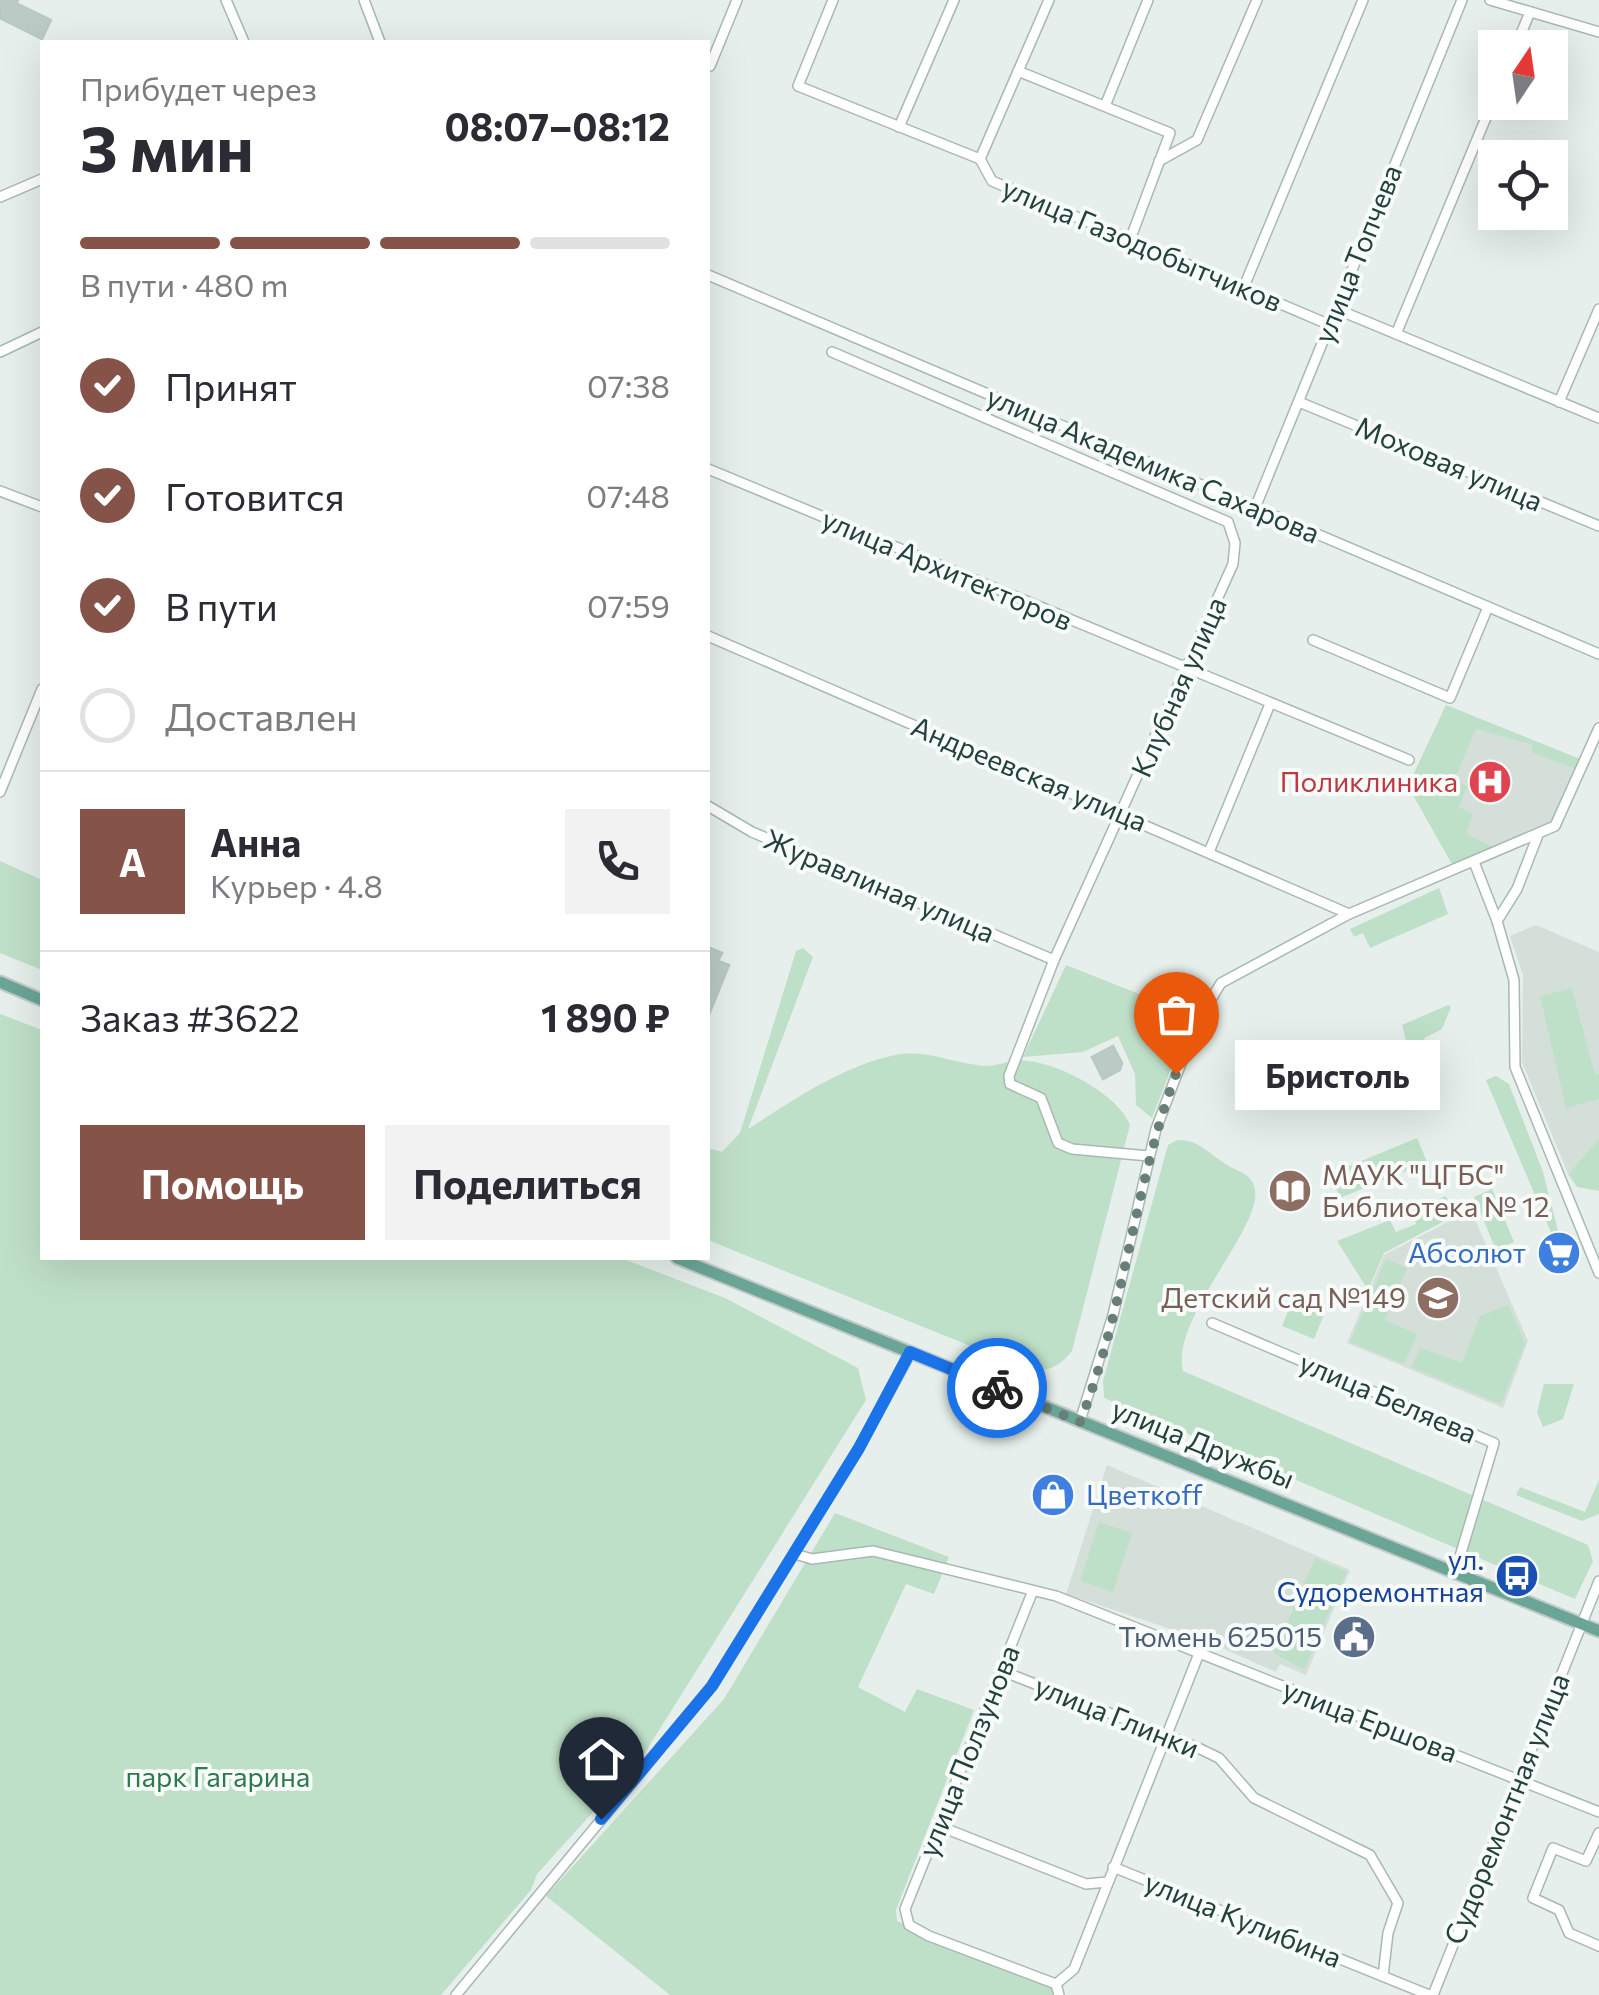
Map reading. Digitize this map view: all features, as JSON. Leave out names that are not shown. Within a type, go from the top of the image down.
[{"type":"main road","points":[[0,982],[40,999]]},
{"type":"main road","name":"улица Дружбы","points":[[682,1260],[1599,1631]]},
{"type":"street","points":[[226,0],[243,40]]},
{"type":"street","points":[[364,0],[379,40]]},
{"type":"street","points":[[710,66],[737,0]]},
{"type":"street","name":"улица Газодобытчиков","points":[[833,0],[798,86],[980,159],[992,181],[1330,325]]},
{"type":"street","points":[[900,127],[954,0]]},
{"type":"street","points":[[980,159],[1048,0]]},
{"type":"street","points":[[1105,106],[1148,0]]},
{"type":"street","points":[[1160,162],[1197,140],[1257,0]]},
{"type":"street","points":[[1243,289],[1362,0]]},
{"type":"street","name":"улица Топчева","points":[[1255,508],[1462,0]]},
{"type":"street","points":[[1490,0],[1599,32]]},
{"type":"street","points":[[1522,30],[1530,12]]},
{"type":"street","points":[[1018,72],[1170,133],[1130,240]]},
{"type":"street","points":[[1396,334],[1485,120]]},
{"type":"street","points":[[0,197],[40,180]]},
{"type":"street","name":"улица Академика Сахарова","points":[[710,276],[1599,654]]},
{"type":"street","points":[[1336,309],[1599,418]]},
{"type":"street","points":[[1559,402],[1599,309]]},
{"type":"street","points":[[0,352],[40,333]]},
{"type":"street","name":"Клубная улица","points":[[832,352],[1228,522],[1235,543],[1233,564],[1054,960],[1011,1067],[1010,1084],[1041,1098],[1051,1132],[1072,1150],[1149,1156]]},
{"type":"street","name":"Моховая улица","points":[[1298,402],[1599,526]]},
{"type":"street","name":"улица Архитекторов","points":[[710,470],[1409,760]]},
{"type":"street","points":[[0,491],[40,506]]},
{"type":"street","points":[[1313,640],[1450,698],[1488,606]]},
{"type":"street","name":"Андреевская улица","points":[[710,637],[1349,914]]},
{"type":"street","points":[[0,792],[40,695]]},
{"type":"street","points":[[1209,852],[1270,704]]},
{"type":"street","points":[[1080,1422],[1113,1315],[1149,1156],[1196,1024],[1221,983],[1349,914],[1556,826],[1599,728]]},
{"type":"street","name":"Журавлиная улица","points":[[710,807],[752,832],[1054,960]]},
{"type":"street","points":[[1496,921],[1517,888],[1538,834]]},
{"type":"street","points":[[1474,862],[1514,980],[1515,1067],[1599,1273]]},
{"type":"street","name":"улица Беляева","points":[[1212,1323],[1494,1442],[1455,1573]]},
{"type":"street","points":[[456,1995],[712,1686],[795,1554],[910,1352]]},
{"type":"street","name":"улица Ершова","points":[[795,1554],[812,1559],[872,1551],[915,1558],[1032,1593],[1056,1596],[1599,1812]]},
{"type":"street","name":"Судоремонтная улица","points":[[1431,1995],[1599,1581]]},
{"type":"street","name":"улица Ползунова","points":[[1032,1593],[905,1909],[910,1925],[929,1936],[1056,1984]]},
{"type":"street","points":[[1059,1995],[1056,1984],[1074,1969],[1200,1651]]},
{"type":"street","name":"улица Глинки","points":[[1002,1671],[1220,1758],[1254,1798],[1370,1855],[1398,1903],[1388,1933],[1383,1976]]},
{"type":"street","name":"улица Кулибина","points":[[939,1826],[1086,1884],[1107,1882]]},
{"type":"street","points":[[1599,1833],[1586,1861],[1553,1848],[1533,1898],[1559,1910],[1569,1933],[1599,1946]]},
{"type":"street","name":"улица Кулибина","points":[[1113,1867],[1431,1995]]},
{"type":"shaded area","name":"Поликлиника","points":[[1446,705],[1580,759],[1553,822],[1452,864],[1408,786]]},
{"type":"shaded area","points":[[1536,925],[1599,952],[1599,1139],[1568,1174],[1522,1062],[1523,975],[1510,936]]},
{"type":"shaded area","name":"Детский сад №149","points":[[1471,1210],[1528,1341],[1503,1408],[1347,1343],[1384,1255]]},
{"type":"shaded area","points":[[1107,1465],[1350,1570],[1306,1675],[1280,1664],[1276,1672],[1206,1641],[1066,1594]]},
{"type":"green space","points":[[1446,705],[1580,759],[1576,769],[1531,752],[1533,745],[1476,729],[1454,780],[1467,786],[1459,807],[1473,814],[1466,834],[1493,847],[1452,864],[1408,786]]},
{"type":"green space","points":[[0,861],[40,879],[40,969],[0,953]]},
{"type":"green space","points":[[1439,888],[1448,914],[1370,948],[1363,933],[1354,937],[1350,929]]},
{"type":"green space","points":[[803,948],[813,957],[748,1129],[840,1074],[909,1053],[982,1066],[1014,1061],[1045,1065],[1098,1090],[1123,1113],[1130,1125],[1072,1351],[1057,1365],[1027,1369],[710,1241],[710,1149],[722,1152],[740,1133],[796,951]]},
{"type":"green space","points":[[1066,965],[1192,1015],[1152,1118],[1136,1105],[1135,1074],[1118,1036],[1083,1052],[1023,1057]]},
{"type":"green space","points":[[1572,988],[1595,1075],[1599,1074],[1599,1099],[1566,1108],[1540,996]]},
{"type":"green space","points":[[1451,1007],[1442,1029],[1424,1038],[1430,1054],[1412,1062],[1402,1025]]},
{"type":"green space","name":"парк Гагарина","points":[[0,1014],[40,1029],[40,1260],[626,1260],[725,1298],[858,1368],[866,1400],[641,1759],[537,1874],[531,1890],[441,1995],[0,1995]]},
{"type":"green space","points":[[1264,1042],[1294,1101],[1279,1100],[1277,1091],[1251,1084],[1259,1049],[1255,1044]]},
{"type":"green space","points":[[1496,1076],[1509,1084],[1543,1172],[1560,1239],[1555,1242],[1486,1080]]},
{"type":"green space","points":[[1417,1138],[1427,1162],[1340,1198],[1330,1174]]},
{"type":"green space","points":[[1599,1139],[1599,1191],[1577,1187],[1568,1174]]},
{"type":"green space","points":[[1177,1140],[1197,1144],[1246,1175],[1254,1186],[1247,1223],[1191,1324],[1183,1349],[1183,1371],[1588,1545],[1593,1561],[1575,1599],[1104,1398],[1103,1381],[1168,1145]]},
{"type":"green space","points":[[1492,1189],[1514,1242],[1496,1250],[1474,1197]]},
{"type":"green space","points":[[1446,1196],[1454,1216],[1384,1253],[1368,1290],[1337,1241],[1390,1220],[1396,1232],[1416,1224],[1412,1210]]},
{"type":"green space","points":[[1386,1259],[1407,1268],[1385,1320],[1417,1334],[1404,1364],[1350,1342]]},
{"type":"green space","points":[[1295,1294],[1327,1307],[1314,1339],[1282,1326]]},
{"type":"green space","points":[[1508,1305],[1525,1343],[1501,1404],[1411,1367],[1420,1348],[1462,1363],[1480,1316]]},
{"type":"green space","points":[[1544,1384],[1574,1384],[1563,1419],[1543,1427],[1537,1412]]},
{"type":"green space","points":[[1599,1480],[1599,1514],[1582,1521],[1516,1495],[1520,1487],[1585,1512]]},
{"type":"green space","points":[[835,1513],[949,1557],[934,1594],[906,1584],[858,1687],[905,1712],[917,1689],[974,1710],[896,1910],[897,1921],[1054,1985],[1056,1995],[670,1995],[546,1896],[724,1699]]},
{"type":"green space","points":[[1099,1522],[1132,1533],[1113,1592],[1080,1581]]},
{"type":"green space","points":[[1315,1558],[1347,1572],[1304,1670],[1274,1653]]},
{"type":"building","points":[[0,0],[18,0],[16,3],[51,20],[42,39],[0,18]]},
{"type":"building","points":[[710,948],[722,953],[718,961],[729,965],[710,1012]]},
{"type":"building","points":[[1113,1046],[1122,1063],[1120,1070],[1103,1079],[1092,1057]]},
{"type":"way so far","points":[[997,1388],[1080,1422],[1113,1315],[1156,1128],[1176,1074]]},
{"type":"place","name":"Поликлиника","points":[[1490,782]]},
{"type":"place","name":"Бристоль","points":[[1176,1074]]},
{"type":"place","name":"МАУК \"ЦГБС\" Библиотека № 12","points":[[1290,1191]]},
{"type":"place","name":"Абсолют","points":[[1559,1253]]},
{"type":"place","name":"Детский сад №149","points":[[1438,1298]]},
{"type":"place","name":"Цветкоff","points":[[1053,1495]]},
{"type":"place","name":"ул. Судоремонтная","points":[[1517,1576]]},
{"type":"place","name":"Тюмень 625015","points":[[1354,1637]]},
{"type":"route","points":[[601,1819],[712,1686],[859,1448],[902,1374],[910,1352],[997,1388]]}]
